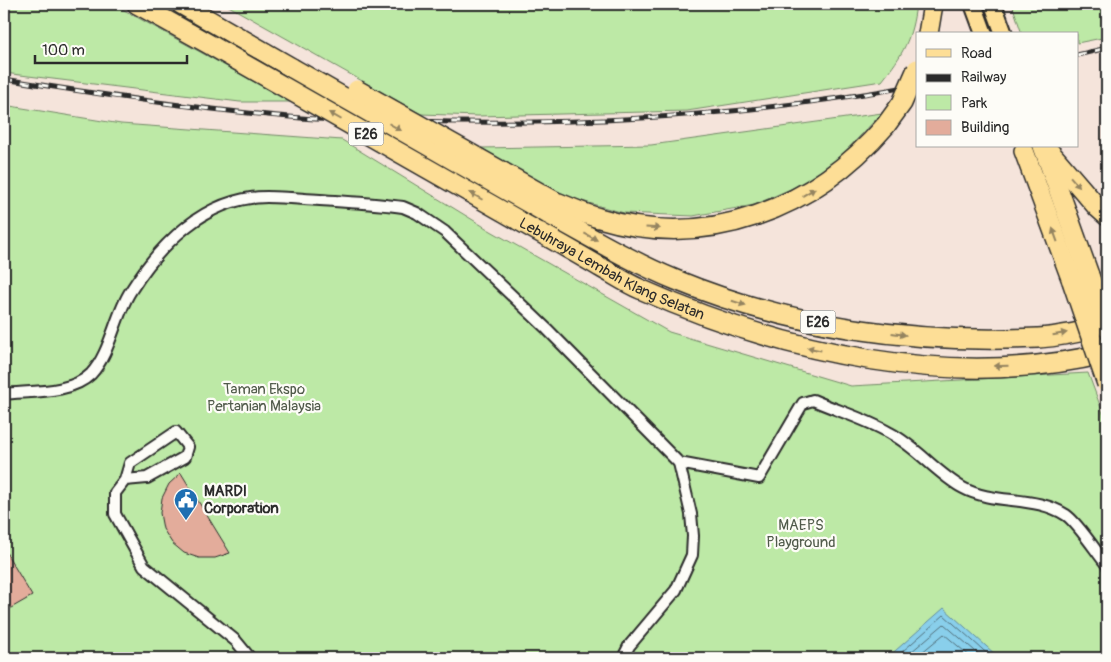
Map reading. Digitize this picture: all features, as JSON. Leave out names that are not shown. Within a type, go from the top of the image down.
[{"type":"highway","name":"Lebuhraya Lembah Klang Selatan","points":[[137,4],[638,289],[732,326],[810,348],[862,358],[941,366],[1022,366],[1107,354]]},
{"type":"highway","name":"Lebuhraya Lembah Klang Selatan","points":[[181,4],[227,30],[295,63],[676,280],[737,303],[795,318],[842,327],[945,340],[1040,338],[1107,327]]},
{"type":"highway","points":[[928,32],[933,4]]},
{"type":"highway","points":[[552,208],[651,228],[710,228],[746,220],[807,194],[857,156],[886,125],[902,102],[916,71]]},
{"type":"highway","points":[[1023,148],[1080,278],[1107,327]]},
{"type":"highway","points":[[1045,148],[1107,384]]},
{"type":"highway","points":[[1046,148],[1107,216]]},
{"type":"main road","points":[[973,4],[982,27]]},
{"type":"main road","points":[[995,8],[1003,32]]},
{"type":"street","points":[[4,394],[67,386],[90,374],[102,354],[128,294],[151,261],[185,227],[204,214],[222,206],[265,197],[403,207],[417,213],[445,232],[547,329],[679,463],[691,514],[692,555],[676,590],[629,646],[623,658]]},
{"type":"street","points":[[679,463],[759,478],[803,403],[813,400],[891,433],[922,456],[945,478],[965,489],[987,497],[1025,502],[1053,509],[1067,516],[1107,565]]},
{"type":"street","points":[[125,480],[147,478],[185,457],[188,447],[176,432],[130,463],[125,480],[115,492],[115,514],[144,566],[236,640],[250,658]]},
{"type":"green space","points":[[4,4],[113,4],[291,102],[240,102],[4,73]]},
{"type":"green space","points":[[225,4],[916,4],[909,37],[901,54],[882,81],[687,111],[478,116],[421,114]]},
{"type":"green space","points":[[1012,4],[1107,4],[1107,37],[1078,43],[1078,32],[1021,32]]},
{"type":"green space","name":"Taman Ekspo Pertanian Malaysia","points":[[4,105],[121,124],[342,140],[491,231],[669,332],[851,386],[1088,373],[1107,424],[1107,658],[4,658]]},
{"type":"green space","points":[[882,113],[839,158],[802,184],[754,205],[693,216],[624,213],[564,196],[481,148],[651,145]]},
{"type":"water","points":[[944,608],[997,656],[996,658],[887,658]]},
{"type":"building","name":"MARDI Corporation","points":[[181,473],[230,553],[215,558],[199,558],[184,553],[172,543],[163,529],[160,513],[162,498],[169,484]]},
{"type":"building","points":[[4,549],[32,596],[4,612]]},
{"type":"railway","points":[[1078,55],[1107,48]]},
{"type":"railway","points":[[4,79],[152,102],[264,115],[329,120],[475,122],[602,120],[728,111],[854,96],[916,85]]},
{"type":"place","name":"MARDI Corporation","points":[[186,521]]},
{"type":"park label","name":"MAEPS Playground","points":[[801,534]]}]
